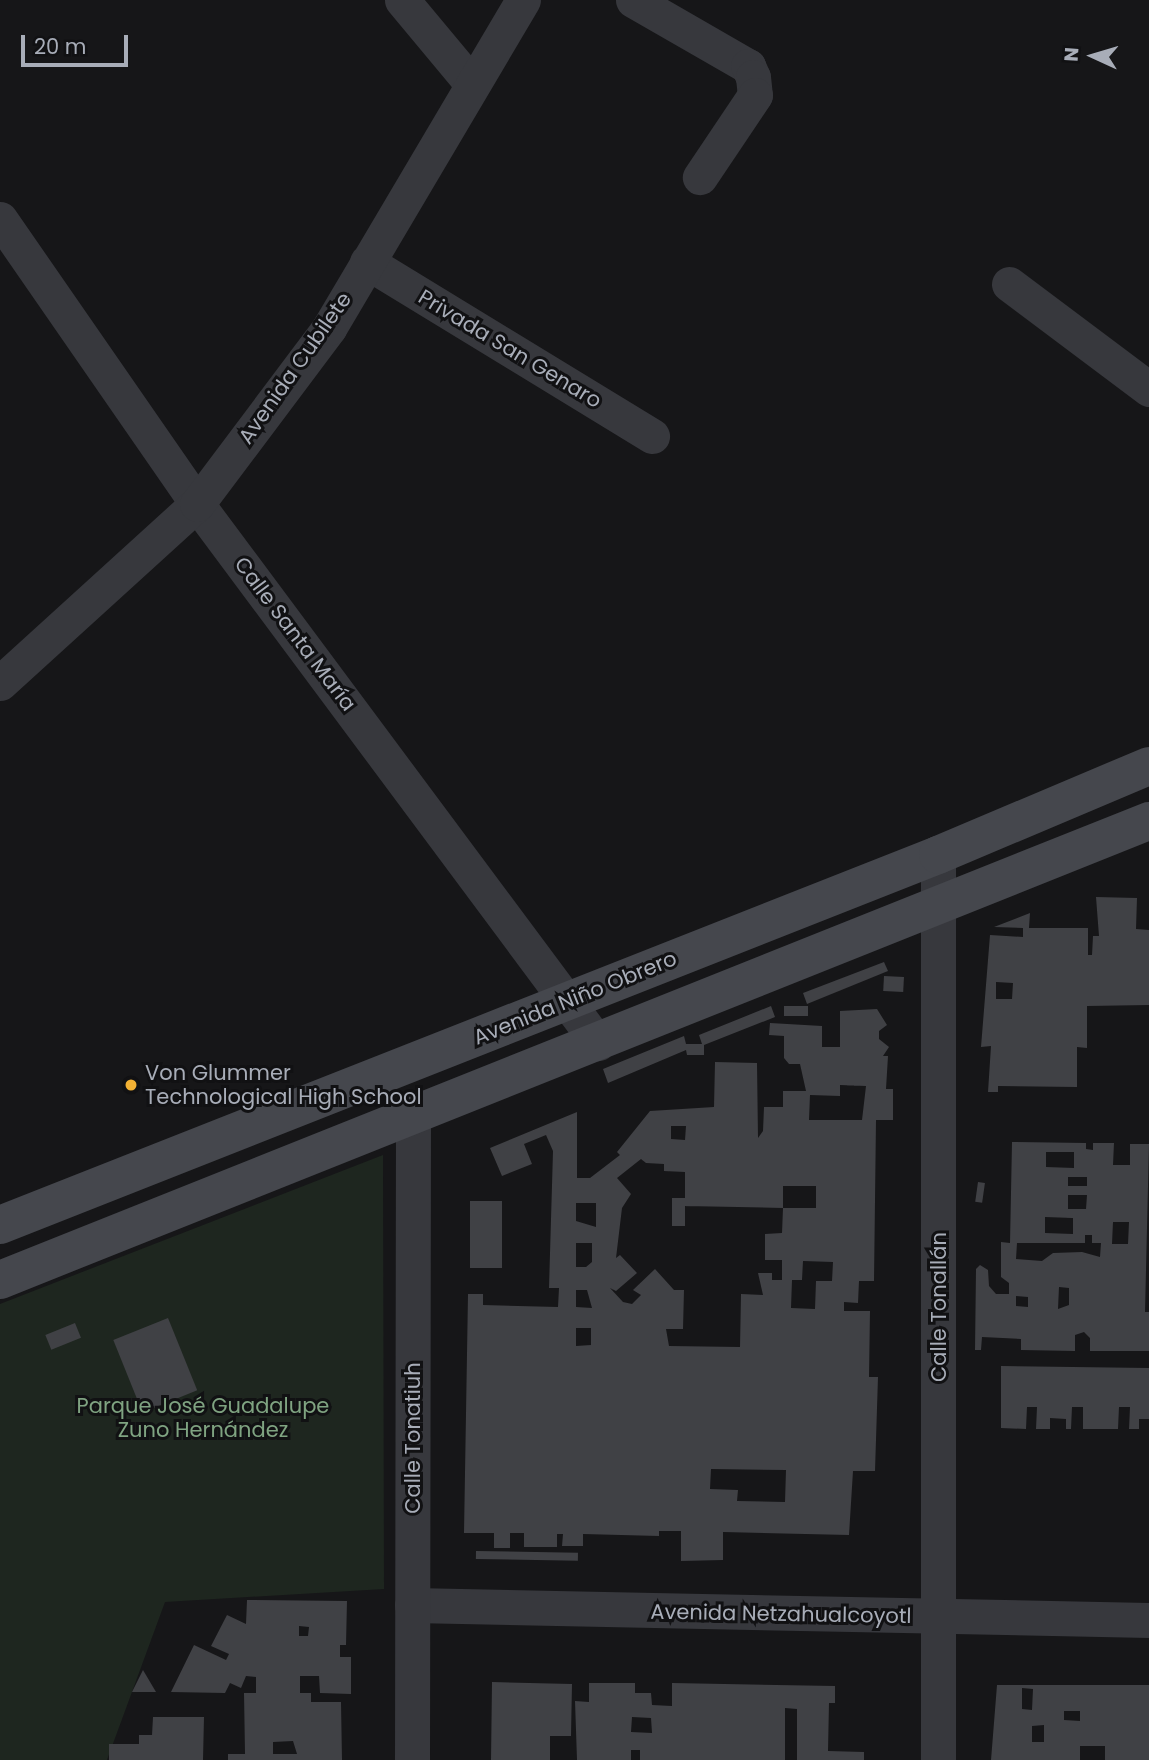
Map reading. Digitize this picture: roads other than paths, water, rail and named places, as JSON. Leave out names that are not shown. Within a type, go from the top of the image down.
[{"type":"main road","name":"Avenida Niño Obrero","points":[[0,1225],[938,855],[1149,766]]},
{"type":"main road","points":[[0,1280],[1149,821]]},
{"type":"street","points":[[402,0],[472,84]]},
{"type":"street","name":"Avenida Cubilete","points":[[0,683],[197,504],[329,328],[523,0]]},
{"type":"street","points":[[633,0],[748,66],[755,95],[700,177]]},
{"type":"street","name":"Calle Santa María","points":[[0,219],[197,504],[598,1043]]},
{"type":"street","name":"Privada San Genaro","points":[[367,262],[652,436]]},
{"type":"street","points":[[1009,284],[1149,389]]},
{"type":"street","name":"Calle Tonallán","points":[[938,855],[938,1760]]},
{"type":"street","name":"Calle Tonatiuh","points":[[412,1760],[413,1116]]},
{"type":"street","name":"Avenida Netzahualcoyotl","points":[[412,1605],[1149,1620]]},
{"type":"place","name":"Von Glummer Technological High School","points":[[131,1085]]},
{"type":"park label","name":"Parque José Guadalupe Zuno Hernández","points":[[203,1418]]}]
